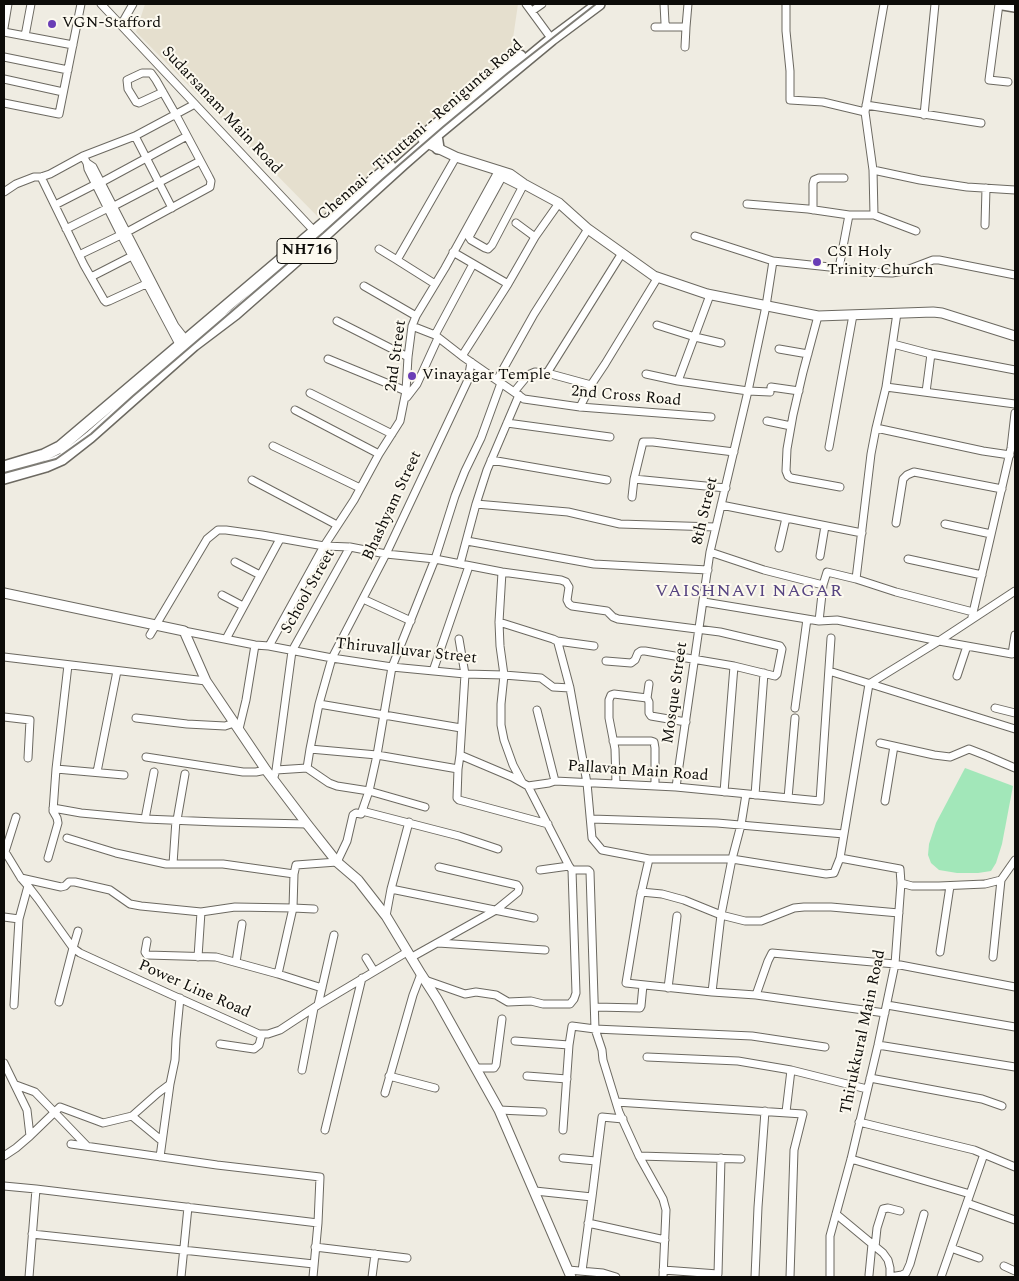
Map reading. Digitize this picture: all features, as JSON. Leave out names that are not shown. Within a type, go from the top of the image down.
[{"type":"highway","name":"Chennai - Tiruttani - Renigunta Road","points":[[431,141],[463,102],[588,4]]},
{"type":"highway","name":"Chennai - Tiruttani - Renigunta Road","points":[[4,467],[44,455],[60,447],[183,343],[318,235],[552,39],[599,4]]},
{"type":"highway","points":[[1003,4],[1015,6]]},
{"type":"highway","name":"Chennai - Tiruttani - Renigunta Road","points":[[4,478],[46,466],[62,459],[90,437],[194,345],[234,314],[318,235]]},
{"type":"street","points":[[24,36],[31,4]]},
{"type":"street","points":[[4,103],[59,114],[81,4]]},
{"type":"street","name":"Sudarsanam Main Road","points":[[101,4],[318,235]]},
{"type":"street","points":[[121,25],[133,4]]},
{"type":"street","points":[[526,4],[548,34]]},
{"type":"street","points":[[532,11],[542,4]]},
{"type":"street","points":[[664,4],[665,24],[667,27]]},
{"type":"street","points":[[684,48],[688,4]]},
{"type":"street","points":[[786,4],[790,100],[823,102],[981,123]]},
{"type":"street","points":[[874,215],[873,170],[866,108],[884,4]]},
{"type":"street","points":[[924,115],[935,4]]},
{"type":"street","points":[[999,4],[989,80],[1008,82]]},
{"type":"street","points":[[4,28],[6,8]]},
{"type":"street","points":[[655,27],[686,27]]},
{"type":"street","points":[[4,32],[73,45]]},
{"type":"street","points":[[4,58],[68,70]]},
{"type":"street","points":[[79,255],[210,187],[211,181],[176,115],[163,92],[151,72],[142,73],[127,80],[128,89],[136,102],[140,103],[163,92]]},
{"type":"street","points":[[4,80],[63,92]]},
{"type":"street","points":[[4,192],[16,184],[34,177],[50,174],[85,160],[196,104]]},
{"type":"street","points":[[135,136],[172,208]]},
{"type":"street","points":[[55,205],[187,136]]},
{"type":"street","points":[[431,141],[456,157],[499,174],[510,174],[523,186],[558,203],[588,229],[654,276],[710,295],[818,316],[934,312],[1015,336]]},
{"type":"street","points":[[397,260],[456,157]]},
{"type":"street","points":[[85,160],[88,169],[99,183],[154,292],[183,343]]},
{"type":"street","points":[[66,229],[159,183],[200,160]]},
{"type":"street","points":[[873,170],[967,187],[1015,190]]},
{"type":"street","points":[[499,174],[469,237],[485,248],[488,249],[492,244],[523,186]]},
{"type":"street","name":"2nd Street","points":[[269,646],[324,546],[354,500],[379,454],[400,421],[406,395],[412,326],[416,316],[499,174]]},
{"type":"street","points":[[41,177],[79,255],[106,302],[146,284]]},
{"type":"street","points":[[813,210],[814,180],[819,178],[844,178]]},
{"type":"street","points":[[985,226],[986,188]]},
{"type":"street","points":[[462,356],[558,203]]},
{"type":"street","points":[[747,204],[874,215],[916,231]]},
{"type":"street","points":[[839,268],[849,214]]},
{"type":"street","points":[[516,223],[536,237]]},
{"type":"street","points":[[337,862],[347,841],[352,815],[356,813],[361,814],[369,791],[385,715],[392,667],[435,559],[455,496],[481,438],[499,382],[534,314],[588,229]]},
{"type":"street","points":[[124,233],[132,256],[146,284],[154,292]]},
{"type":"street","points":[[695,236],[773,261],[864,272],[892,273],[904,271],[933,260],[939,260],[1015,275]]},
{"type":"street","points":[[379,249],[435,284]]},
{"type":"street","points":[[453,252],[508,284]]},
{"type":"street","points":[[547,373],[622,254]]},
{"type":"street","points":[[91,277],[132,256]]},
{"type":"street","name":"8th Street","points":[[704,602],[715,527],[748,392],[766,306],[773,261]]},
{"type":"street","points":[[328,359],[406,395],[418,384],[436,337],[473,264]]},
{"type":"street","points":[[580,407],[591,385],[658,277]]},
{"type":"street","points":[[364,286],[416,316]]},
{"type":"street","points":[[678,381],[710,295]]},
{"type":"street","points":[[856,579],[871,454],[886,386],[897,313]]},
{"type":"street","points":[[829,447],[853,315]]},
{"type":"street","points":[[818,316],[791,426],[786,456],[786,471],[788,476],[840,487]]},
{"type":"street","points":[[337,321],[408,358]]},
{"type":"street","points":[[657,325],[721,343]]},
{"type":"street","name":"2nd Cross Road","points":[[412,326],[436,337],[524,399],[580,407],[711,417]]},
{"type":"street","points":[[893,344],[931,354],[1015,370]]},
{"type":"street","points":[[779,349],[808,354]]},
{"type":"street","points":[[926,392],[931,354]]},
{"type":"street","name":"Bhashyam Street","points":[[307,768],[319,704],[332,658],[386,554],[468,380],[472,362]]},
{"type":"street","points":[[460,564],[476,504],[491,460],[507,423],[516,394],[531,373],[547,373],[591,385]]},
{"type":"street","points":[[646,374],[748,392],[771,389],[799,391]]},
{"type":"street","points":[[886,386],[1015,404]]},
{"type":"street","points":[[310,393],[392,434]]},
{"type":"street","points":[[295,410],[379,454]]},
{"type":"street","points":[[973,616],[1010,455],[1015,413]]},
{"type":"street","points":[[767,421],[791,426]]},
{"type":"street","points":[[507,423],[610,437]]},
{"type":"street","points":[[876,428],[1010,455]]},
{"type":"street","points":[[632,498],[634,479],[643,442],[734,452]]},
{"type":"street","points":[[272,446],[360,488]]},
{"type":"street","points":[[491,460],[607,480]]},
{"type":"street","points":[[896,523],[903,480],[907,475],[914,472],[1002,489]]},
{"type":"street","points":[[634,479],[726,488]]},
{"type":"street","points":[[252,480],[337,525]]},
{"type":"street","points":[[476,504],[568,512],[620,524],[715,527]]},
{"type":"street","points":[[721,505],[862,533]]},
{"type":"street","points":[[779,548],[786,518]]},
{"type":"street","points":[[945,524],[991,534]]},
{"type":"street","points":[[820,556],[826,526]]},
{"type":"street","points":[[150,634],[207,539],[218,530],[226,530],[324,546],[350,547],[386,554],[435,559],[502,572],[543,577],[566,582],[569,587],[567,600],[568,604],[572,606],[607,611],[618,619],[720,632],[780,646],[782,649],[774,676],[734,666],[645,651],[638,653],[635,660],[631,663],[606,661]]},
{"type":"street","points":[[226,639],[280,539]]},
{"type":"street","points":[[467,541],[594,564],[708,570]]},
{"type":"street","name":"School Street","points":[[292,651],[350,547]]},
{"type":"street","points":[[710,552],[764,570],[823,586]]},
{"type":"street","points":[[908,559],[982,575]]},
{"type":"street","points":[[235,562],[260,575]]},
{"type":"street","points":[[433,672],[469,566]]},
{"type":"street","points":[[423,977],[465,994],[476,992],[496,994],[508,1002],[531,1001],[543,1004],[570,1004],[576,994],[571,868],[548,824],[513,765],[501,725],[504,675],[499,622],[502,572]]},
{"type":"street","points":[[819,621],[823,586],[826,573],[828,572],[973,616]]},
{"type":"street","points":[[557,641],[570,688],[588,783],[592,838],[602,850],[649,859],[732,859],[826,874],[834,873],[840,858],[869,684],[1015,591]]},
{"type":"street","points":[[4,593],[184,632],[206,681],[273,780],[337,862],[358,880],[386,916],[410,954],[499,1110],[570,1274],[582,1271],[603,1273],[616,1277]]},
{"type":"street","points":[[222,595],[243,606]]},
{"type":"street","points":[[363,599],[411,621]]},
{"type":"street","points":[[704,602],[819,621],[838,620],[1013,654],[1015,635]]},
{"type":"street","name":"Mosque Street","points":[[676,787],[704,602]]},
{"type":"street","points":[[795,708],[807,619]]},
{"type":"street","points":[[499,622],[557,641],[594,646]]},
{"type":"street","name":"Thiruvalluvar Street","points":[[184,632],[392,667],[433,672],[541,678],[553,687],[570,688]]},
{"type":"street","points":[[831,638],[830,671],[1015,729]]},
{"type":"street","points":[[459,639],[465,674],[458,769],[458,798],[459,800],[548,824]]},
{"type":"street","points":[[237,726],[246,700],[254,645]]},
{"type":"street","points":[[957,676],[967,646]]},
{"type":"street","points":[[273,780],[276,770],[292,651]]},
{"type":"street","points":[[4,656],[206,681]]},
{"type":"street","points":[[48,858],[58,820],[53,808],[68,664]]},
{"type":"street","points":[[724,792],[734,666]]},
{"type":"street","points":[[97,772],[117,670]]},
{"type":"street","name":"Pallavan Main Road","points":[[525,784],[549,783],[555,780],[676,787],[820,801],[830,671]]},
{"type":"street","points":[[755,795],[764,673]]},
{"type":"street","points":[[649,684],[647,698],[651,716],[686,722]]},
{"type":"street","points":[[616,784],[614,741],[609,718],[610,697],[614,694],[647,698]]},
{"type":"street","points":[[319,704],[461,728]]},
{"type":"street","points":[[995,708],[1015,713]]},
{"type":"street","points":[[537,710],[555,780]]},
{"type":"street","points":[[4,717],[30,720],[28,758]]},
{"type":"street","points":[[136,718],[187,724],[237,726]]},
{"type":"street","points":[[788,798],[795,718]]},
{"type":"street","points":[[614,741],[651,740],[654,742],[655,786]]},
{"type":"street","points":[[880,743],[934,755],[950,756],[969,749],[1015,768]]},
{"type":"street","points":[[885,802],[894,746]]},
{"type":"street","points":[[310,749],[377,754],[458,769]]},
{"type":"street","points":[[460,756],[525,784]]},
{"type":"street","points":[[146,757],[244,772],[266,770]]},
{"type":"street","points":[[276,770],[307,768],[329,783],[337,786],[369,791],[425,807]]},
{"type":"street","points":[[56,769],[124,775]]},
{"type":"street","points":[[145,819],[154,772]]},
{"type":"street","points":[[173,864],[176,820],[185,774]]},
{"type":"street","points":[[712,992],[722,915],[746,794]]},
{"type":"street","points":[[53,808],[81,813],[145,819],[307,824]]},
{"type":"street","points":[[362,811],[459,836],[498,849]]},
{"type":"street","points":[[4,852],[16,817]]},
{"type":"street","points":[[591,819],[716,823],[844,834]]},
{"type":"street","points":[[386,916],[408,822]]},
{"type":"street","points":[[67,838],[116,853],[173,864],[223,864],[294,874]]},
{"type":"street","name":"Power Line Road","points":[[4,852],[73,948],[262,1034],[280,1030],[374,971],[410,954],[438,944],[496,910],[518,892],[519,888],[517,885],[439,867]]},
{"type":"street","points":[[840,858],[900,869],[902,884],[912,886],[985,884],[1001,880]]},
{"type":"street","points":[[649,859],[641,892],[626,983],[756,995],[885,1013]]},
{"type":"street","points":[[994,957],[1001,880],[1015,860]]},
{"type":"street","points":[[278,974],[292,908],[296,865],[337,862]]},
{"type":"street","points":[[540,870],[571,868],[588,870],[590,872],[595,1029],[623,1120],[639,1156],[663,1198],[666,1210],[663,1274],[718,1274],[721,1158]]},
{"type":"street","points":[[21,878],[61,887],[73,881],[110,890],[130,904],[201,912],[235,908],[314,909]]},
{"type":"street","name":"Thirukkural Main Road","points":[[830,1277],[830,1236],[851,1159],[895,964],[902,884]]},
{"type":"street","points":[[14,1005],[19,919],[28,886]]},
{"type":"street","points":[[940,952],[950,886]]},
{"type":"street","points":[[391,890],[534,918]]},
{"type":"street","points":[[641,892],[677,898],[722,915],[745,920],[761,921],[794,908],[804,907],[831,907],[899,914]]},
{"type":"street","points":[[198,957],[201,912]]},
{"type":"street","points":[[668,988],[677,916]]},
{"type":"street","points":[[4,917],[19,919]]},
{"type":"street","points":[[236,962],[242,924]]},
{"type":"street","points":[[59,1002],[78,931]]},
{"type":"street","points":[[302,1070],[334,935]]},
{"type":"street","points":[[147,941],[145,952],[147,955],[216,957],[322,988]]},
{"type":"street","points":[[438,944],[545,950]]},
{"type":"street","points":[[756,995],[772,953],[895,964],[1015,987]]},
{"type":"street","points":[[366,958],[374,971]]},
{"type":"street","points":[[384,1093],[413,995],[423,977]]},
{"type":"street","points":[[325,1130],[362,978]]},
{"type":"street","points":[[595,1006],[640,1008],[642,1006],[643,985]]},
{"type":"street","points":[[160,1157],[170,1084],[176,1060],[180,998]]},
{"type":"street","points":[[887,1005],[1015,1027]]},
{"type":"street","points":[[475,1068],[494,1068],[496,1066],[502,1020]]},
{"type":"street","points":[[563,1130],[572,1026],[595,1029],[752,1036],[825,1047]]},
{"type":"street","points":[[220,1044],[254,1049],[259,1045],[262,1034]]},
{"type":"street","points":[[515,1041],[569,1045]]},
{"type":"street","points":[[878,1045],[1015,1067]]},
{"type":"street","points":[[646,1057],[738,1061],[791,1070],[867,1089]]},
{"type":"street","points":[[4,1063],[27,1110],[30,1136]]},
{"type":"street","points":[[786,1112],[791,1070]]},
{"type":"street","points":[[389,1076],[435,1088]]},
{"type":"street","points":[[527,1076],[567,1079]]},
{"type":"street","points":[[870,1078],[982,1100],[1002,1106]]},
{"type":"street","points":[[4,1156],[30,1136],[60,1107],[103,1123],[132,1116],[170,1084]]},
{"type":"street","points":[[16,1085],[35,1092],[87,1146]]},
{"type":"street","points":[[616,1102],[803,1114],[794,1150],[790,1277]]},
{"type":"street","points":[[499,1110],[543,1112]]},
{"type":"street","points":[[755,1277],[765,1111]]},
{"type":"street","points":[[132,1116],[162,1141]]},
{"type":"street","points":[[582,1271],[602,1117],[623,1120]]},
{"type":"street","points":[[859,1122],[974,1150],[1015,1167]]},
{"type":"street","points":[[71,1144],[320,1177],[313,1277]]},
{"type":"street","points":[[941,1277],[984,1154]]},
{"type":"street","points":[[639,1156],[741,1158]]},
{"type":"street","points":[[563,1158],[596,1161]]},
{"type":"street","points":[[851,1159],[970,1194]]},
{"type":"street","points":[[4,1186],[318,1223]]},
{"type":"street","points":[[29,1277],[36,1189]]},
{"type":"street","points":[[534,1191],[592,1197]]},
{"type":"street","points":[[966,1203],[1015,1220]]},
{"type":"street","points":[[182,1277],[188,1207]]},
{"type":"street","points":[[869,1275],[877,1228],[883,1209],[888,1208],[900,1211]]},
{"type":"street","points":[[836,1214],[883,1253],[888,1260],[890,1277],[902,1275],[906,1272],[924,1214]]},
{"type":"street","points":[[588,1223],[665,1240]]},
{"type":"street","points":[[32,1234],[314,1264]]},
{"type":"street","points":[[315,1247],[407,1258]]},
{"type":"street","points":[[951,1248],[980,1258]]},
{"type":"street","points":[[372,1277],[375,1254]]},
{"type":"street","points":[[1004,1266],[1015,1271]]},
{"type":"shaded area","points":[[145,4],[518,4],[511,52],[320,219],[136,32]]},
{"type":"shaded area","points":[[965,768],[1013,786],[1002,844],[996,863],[991,871],[957,873],[939,870],[931,863],[928,855],[929,844],[936,823]]},
{"type":"railway","points":[[4,473],[56,459],[91,434],[443,127],[596,4]]},
{"type":"place","name":"VGN-Stafford","points":[[52,24]]},
{"type":"place","name":"CSI Holy Trinity Church","points":[[817,262]]},
{"type":"place","name":"Vinayagar Temple","points":[[412,376]]},
{"type":"district","name":"VAISHNAVI NAGAR","points":[[749,592]]}]
